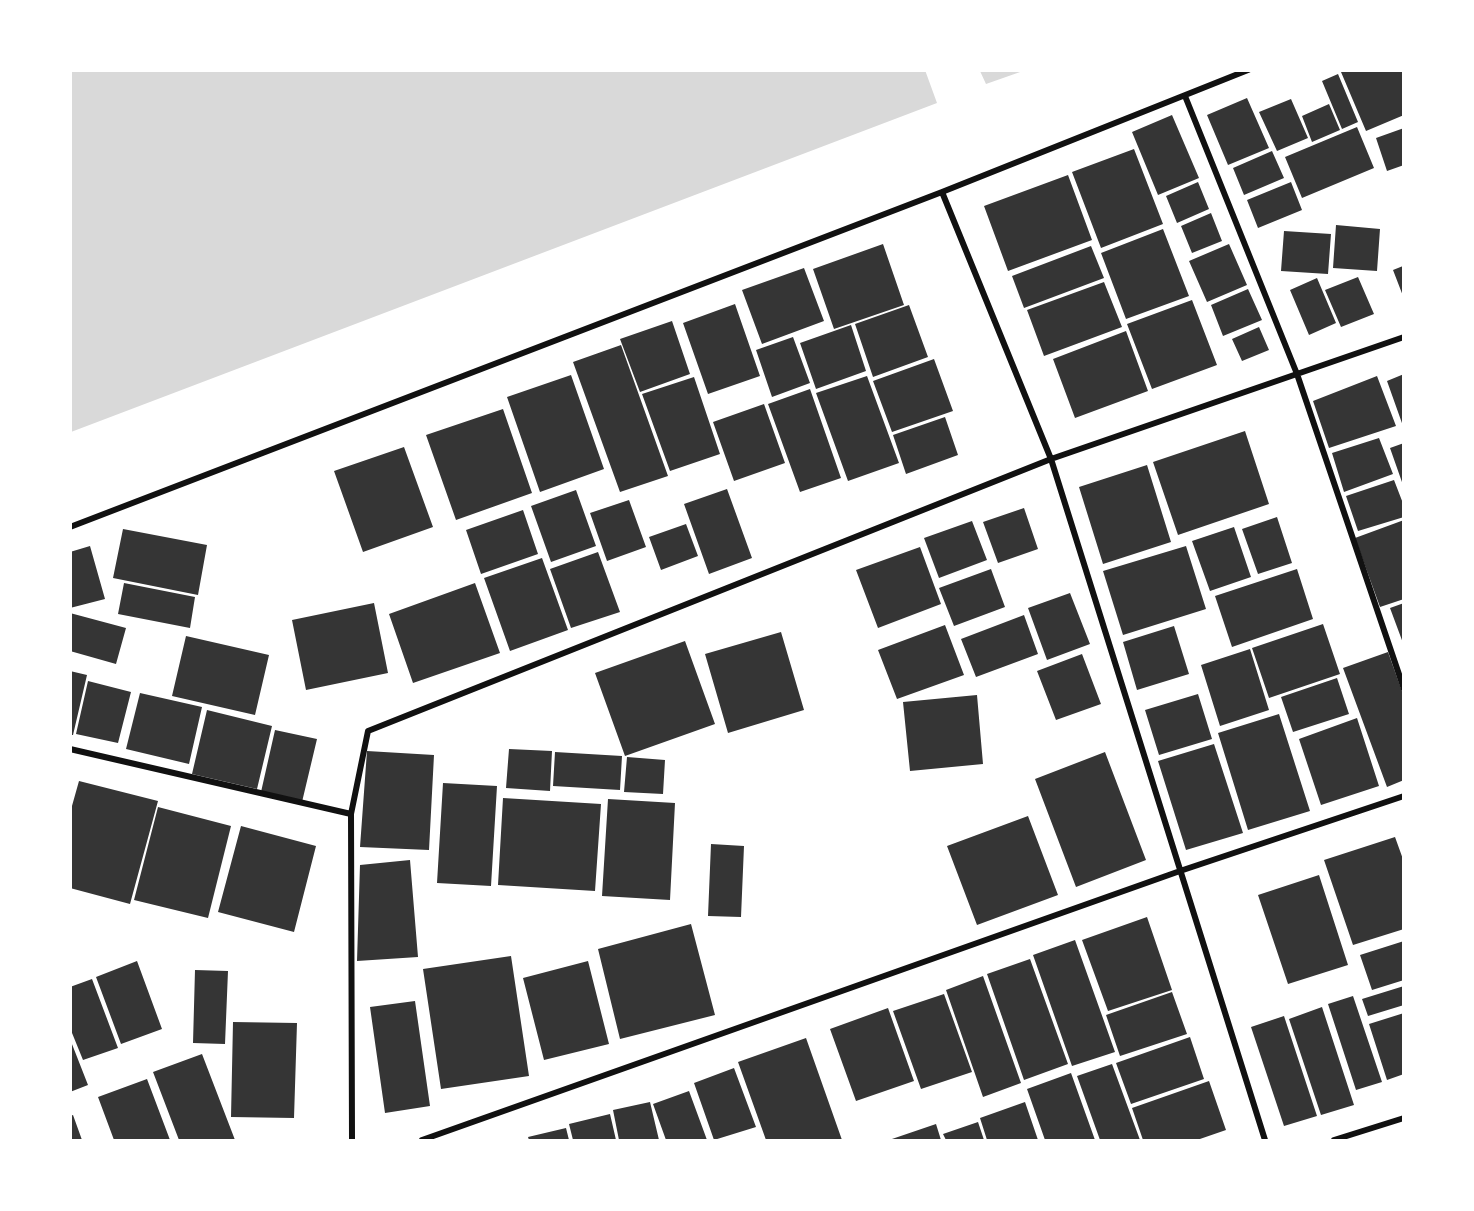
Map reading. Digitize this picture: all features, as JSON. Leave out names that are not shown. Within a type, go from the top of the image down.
[{"type":"street","points":[[70,527],[942,192],[1248,70]]},
{"type":"street","points":[[1185,96],[1297,374],[1404,689]]},
{"type":"street","points":[[942,192],[1051,459],[1265,1140]]},
{"type":"street","points":[[352,1140],[351,814],[368,731],[1051,459],[1404,337]]},
{"type":"street","points":[[70,749],[351,814]]},
{"type":"street","points":[[422,1140],[1180,871],[1404,796]]},
{"type":"street","points":[[1334,1140],[1404,1118]]},
{"type":"shaded area","points":[[71,70],[925,70],[937,103],[71,432]]},
{"type":"shaded area","points":[[980,71],[1023,71],[986,84]]},
{"type":"building","points":[[1346,70],[1404,70],[1404,115],[1366,131],[1341,72]]},
{"type":"building","points":[[1338,74],[1358,122],[1342,129],[1322,81]]},
{"type":"building","points":[[1247,98],[1269,148],[1228,165],[1207,115]]},
{"type":"building","points":[[1291,99],[1308,138],[1277,151],[1259,112]]},
{"type":"building","points":[[1329,104],[1340,130],[1312,142],[1302,116]]},
{"type":"building","points":[[1172,115],[1199,178],[1158,195],[1132,132]]},
{"type":"building","points":[[1357,127],[1374,168],[1302,198],[1285,157]]},
{"type":"building","points":[[1404,128],[1404,165],[1387,171],[1376,138]]},
{"type":"building","points":[[1134,149],[1163,224],[1101,248],[1072,172]]},
{"type":"building","points":[[1272,151],[1284,178],[1244,195],[1233,168]]},
{"type":"building","points":[[1068,175],[1092,240],[1008,271],[984,206]]},
{"type":"building","points":[[1198,182],[1209,209],[1177,223],[1166,196]]},
{"type":"building","points":[[1291,182],[1302,210],[1258,228],[1247,200]]},
{"type":"building","points":[[1211,213],[1222,241],[1192,253],[1181,226]]},
{"type":"building","points":[[1336,225],[1380,229],[1377,271],[1333,268]]},
{"type":"building","points":[[1163,229],[1189,296],[1126,319],[1101,253]]},
{"type":"building","points":[[1284,231],[1331,234],[1328,274],[1281,271]]},
{"type":"building","points":[[883,244],[904,305],[834,329],[813,269]]},
{"type":"building","points":[[1229,244],[1247,285],[1207,302],[1189,261]]},
{"type":"building","points":[[1091,246],[1104,278],[1024,308],[1012,276]]},
{"type":"building","points":[[1403,266],[1403,296],[1393,270]]},
{"type":"building","points":[[804,268],[824,321],[762,344],[742,290]]},
{"type":"building","points":[[1358,277],[1374,314],[1341,327],[1325,290]]},
{"type":"building","points":[[1317,278],[1336,323],[1309,335],[1290,290]]},
{"type":"building","points":[[1104,282],[1122,327],[1044,356],[1027,310]]},
{"type":"building","points":[[1248,289],[1262,320],[1223,336],[1211,305]]},
{"type":"building","points":[[1192,300],[1217,365],[1152,389],[1127,324]]},
{"type":"building","points":[[735,304],[760,376],[708,394],[683,323]]},
{"type":"building","points":[[909,305],[928,357],[873,377],[855,324]]},
{"type":"building","points":[[672,321],[690,374],[640,392],[620,339]]},
{"type":"building","points":[[851,325],[866,371],[816,389],[800,343]]},
{"type":"building","points":[[1259,327],[1269,350],[1242,361],[1232,339]]},
{"type":"building","points":[[1126,331],[1148,391],[1075,418],[1053,359]]},
{"type":"building","points":[[793,337],[810,383],[772,397],[756,350]]},
{"type":"building","points":[[621,345],[668,476],[620,492],[573,362]]},
{"type":"building","points":[[934,359],[953,411],[892,432],[873,381]]},
{"type":"building","points":[[1404,374],[1404,426],[1403,426],[1387,381]]},
{"type":"building","points":[[571,375],[604,469],[540,492],[507,397]]},
{"type":"building","points":[[867,376],[899,463],[848,481],[816,393]]},
{"type":"building","points":[[1377,376],[1396,426],[1329,448],[1313,401]]},
{"type":"building","points":[[694,377],[720,454],[670,471],[642,394]]},
{"type":"building","points":[[810,389],[841,478],[800,492],[768,404]]},
{"type":"building","points":[[764,404],[785,463],[734,481],[713,422]]},
{"type":"building","points":[[503,409],[532,493],[456,520],[426,435]]},
{"type":"building","points":[[945,417],[958,455],[906,474],[893,435]]},
{"type":"building","points":[[1245,431],[1269,504],[1178,535],[1153,462]]},
{"type":"building","points":[[1379,438],[1393,474],[1344,492],[1332,453]]},
{"type":"building","points":[[1404,443],[1404,485],[1403,485],[1390,448]]},
{"type":"building","points":[[404,447],[433,527],[363,552],[334,471]]},
{"type":"building","points":[[1147,465],[1171,542],[1103,564],[1079,487]]},
{"type":"building","points":[[1394,480],[1404,506],[1404,517],[1358,531],[1346,496]]},
{"type":"building","points":[[727,489],[752,558],[709,574],[684,504]]},
{"type":"building","points":[[576,490],[596,546],[551,562],[531,506]]},
{"type":"building","points":[[629,500],[646,547],[607,561],[590,513]]},
{"type":"building","points":[[1024,508],[1038,549],[998,563],[983,522]]},
{"type":"building","points":[[523,510],[538,554],[481,574],[466,530]]},
{"type":"building","points":[[1277,517],[1292,563],[1258,574],[1242,529]]},
{"type":"building","points":[[1404,520],[1404,599],[1380,607],[1355,538]]},
{"type":"building","points":[[972,521],[987,560],[939,578],[924,538]]},
{"type":"building","points":[[686,524],[698,556],[661,570],[649,537]]},
{"type":"building","points":[[1234,527],[1251,577],[1210,591],[1192,541]]},
{"type":"building","points":[[123,529],[207,545],[198,595],[113,578]]},
{"type":"building","points":[[90,546],[105,599],[70,608],[70,552]]},
{"type":"building","points":[[1186,546],[1206,609],[1123,635],[1103,571]]},
{"type":"building","points":[[920,547],[941,604],[878,628],[856,570]]},
{"type":"building","points":[[598,552],[620,612],[571,628],[550,569]]},
{"type":"building","points":[[542,558],[568,630],[510,651],[484,578]]},
{"type":"building","points":[[991,569],[1005,607],[954,626],[939,588]]},
{"type":"building","points":[[1297,569],[1313,619],[1232,647],[1215,596]]},
{"type":"building","points":[[124,583],[195,597],[190,628],[118,614]]},
{"type":"building","points":[[475,583],[500,653],[413,683],[389,614]]},
{"type":"building","points":[[1070,593],[1090,644],[1047,660],[1028,608]]},
{"type":"building","points":[[374,603],[388,673],[306,690],[292,620]]},
{"type":"building","points":[[1404,603],[1404,643],[1403,643],[1390,608]]},
{"type":"building","points":[[70,613],[126,628],[116,664],[70,651]]},
{"type":"building","points":[[1024,615],[1038,654],[976,677],[961,639]]},
{"type":"building","points":[[1323,624],[1340,674],[1269,698],[1252,648]]},
{"type":"building","points":[[945,625],[964,675],[897,699],[878,650]]},
{"type":"building","points":[[1174,626],[1189,674],[1137,690],[1123,642]]},
{"type":"building","points":[[781,632],[804,710],[728,733],[705,654]]},
{"type":"building","points":[[186,636],[269,655],[255,715],[172,696]]},
{"type":"building","points":[[685,641],[715,724],[625,756],[595,673]]},
{"type":"building","points":[[1250,649],[1269,710],[1220,726],[1201,665]]},
{"type":"building","points":[[1388,652],[1404,697],[1404,780],[1387,787],[1343,668]]},
{"type":"building","points":[[1082,654],[1101,704],[1056,720],[1037,671]]},
{"type":"building","points":[[70,671],[87,675],[73,735],[70,735]]},
{"type":"building","points":[[1337,678],[1349,714],[1293,732],[1281,697]]},
{"type":"building","points":[[88,681],[131,692],[118,743],[76,734]]},
{"type":"building","points":[[140,693],[202,707],[189,764],[126,749]]},
{"type":"building","points":[[1198,694],[1212,739],[1159,755],[1145,710]]},
{"type":"building","points":[[977,695],[983,764],[910,771],[903,702]]},
{"type":"building","points":[[207,710],[272,726],[257,789],[192,774]]},
{"type":"building","points":[[1279,714],[1310,811],[1248,830],[1218,733]]},
{"type":"building","points":[[1357,718],[1379,786],[1321,805],[1299,739]]},
{"type":"building","points":[[275,730],[317,739],[302,802],[261,792]]},
{"type":"building","points":[[1214,744],[1243,833],[1186,850],[1158,761]]},
{"type":"building","points":[[509,749],[552,751],[550,791],[506,788]]},
{"type":"building","points":[[367,751],[434,755],[429,850],[360,847]]},
{"type":"building","points":[[555,752],[622,756],[620,790],[553,786]]},
{"type":"building","points":[[1105,752],[1146,860],[1076,887],[1035,779]]},
{"type":"building","points":[[627,757],[665,760],[663,794],[624,792]]},
{"type":"building","points":[[79,781],[158,801],[130,904],[70,888],[70,813]]},
{"type":"building","points":[[443,783],[497,786],[491,886],[437,883]]},
{"type":"building","points":[[503,798],[601,804],[595,891],[498,885]]},
{"type":"building","points":[[608,799],[675,803],[670,900],[602,896]]},
{"type":"building","points":[[158,807],[231,826],[208,918],[134,900]]},
{"type":"building","points":[[1028,816],[1058,895],[977,925],[947,846]]},
{"type":"building","points":[[241,826],[316,846],[294,932],[218,912]]},
{"type":"building","points":[[1395,837],[1404,862],[1404,929],[1353,945],[1324,860]]},
{"type":"building","points":[[711,844],[744,846],[741,917],[708,916]]},
{"type":"building","points":[[410,860],[418,957],[357,961],[360,865]]},
{"type":"building","points":[[1319,875],[1348,965],[1288,984],[1258,895]]},
{"type":"building","points":[[1147,917],[1172,990],[1108,1011],[1082,940]]},
{"type":"building","points":[[691,924],[715,1015],[620,1039],[598,949]]},
{"type":"building","points":[[1075,940],[1115,1052],[1072,1066],[1033,955]]},
{"type":"building","points":[[1404,941],[1404,980],[1372,990],[1360,955]]},
{"type":"building","points":[[511,956],[529,1076],[441,1089],[423,969]]},
{"type":"building","points":[[1030,959],[1068,1064],[1024,1080],[987,974]]},
{"type":"building","points":[[137,961],[162,1029],[121,1044],[96,977]]},
{"type":"building","points":[[588,961],[609,1044],[544,1060],[523,978]]},
{"type":"building","points":[[195,970],[228,971],[225,1044],[193,1043]]},
{"type":"building","points":[[983,976],[1021,1083],[983,1097],[946,990]]},
{"type":"building","points":[[92,979],[118,1048],[83,1060],[70,1028],[70,987]]},
{"type":"building","points":[[1404,986],[1404,1005],[1368,1016],[1362,999]]},
{"type":"building","points":[[1172,992],[1187,1034],[1120,1056],[1106,1015]]},
{"type":"building","points":[[944,994],[972,1072],[921,1089],[893,1011]]},
{"type":"building","points":[[1353,996],[1382,1082],[1356,1090],[1328,1004]]},
{"type":"building","points":[[415,1001],[430,1106],[385,1113],[370,1007]]},
{"type":"building","points":[[1322,1007],[1354,1105],[1321,1115],[1289,1019]]},
{"type":"building","points":[[888,1008],[914,1081],[856,1101],[830,1029]]},
{"type":"building","points":[[1404,1013],[1404,1074],[1387,1080],[1369,1024]]},
{"type":"building","points":[[1284,1016],[1317,1116],[1284,1126],[1251,1027]]},
{"type":"building","points":[[233,1022],[297,1023],[294,1118],[231,1117]]},
{"type":"building","points":[[1190,1037],[1204,1079],[1131,1104],[1116,1063]]},
{"type":"building","points":[[806,1038],[842,1140],[766,1140],[738,1062]]},
{"type":"building","points":[[70,1039],[88,1085],[70,1092]]},
{"type":"building","points":[[202,1054],[235,1140],[179,1140],[153,1072]]},
{"type":"building","points":[[1112,1064],[1140,1140],[1100,1140],[1077,1076]]},
{"type":"building","points":[[734,1068],[756,1127],[714,1140],[694,1083]]},
{"type":"building","points":[[1071,1073],[1095,1140],[1045,1140],[1027,1089]]},
{"type":"building","points":[[147,1079],[170,1140],[114,1140],[98,1097]]},
{"type":"building","points":[[1209,1081],[1226,1130],[1197,1140],[1143,1140],[1132,1108]]},
{"type":"building","points":[[689,1091],[707,1140],[666,1140],[653,1104]]},
{"type":"building","points":[[650,1102],[659,1140],[619,1140],[613,1110]]},
{"type":"building","points":[[1025,1102],[1038,1140],[987,1140],[980,1118]]},
{"type":"building","points":[[610,1114],[616,1140],[573,1140],[569,1124]]},
{"type":"building","points":[[73,1115],[82,1140],[70,1140],[70,1116]]},
{"type":"building","points":[[978,1122],[984,1140],[946,1140],[943,1134]]},
{"type":"building","points":[[936,1124],[941,1140],[889,1140]]},
{"type":"building","points":[[566,1128],[569,1140],[529,1140],[528,1137]]}]
